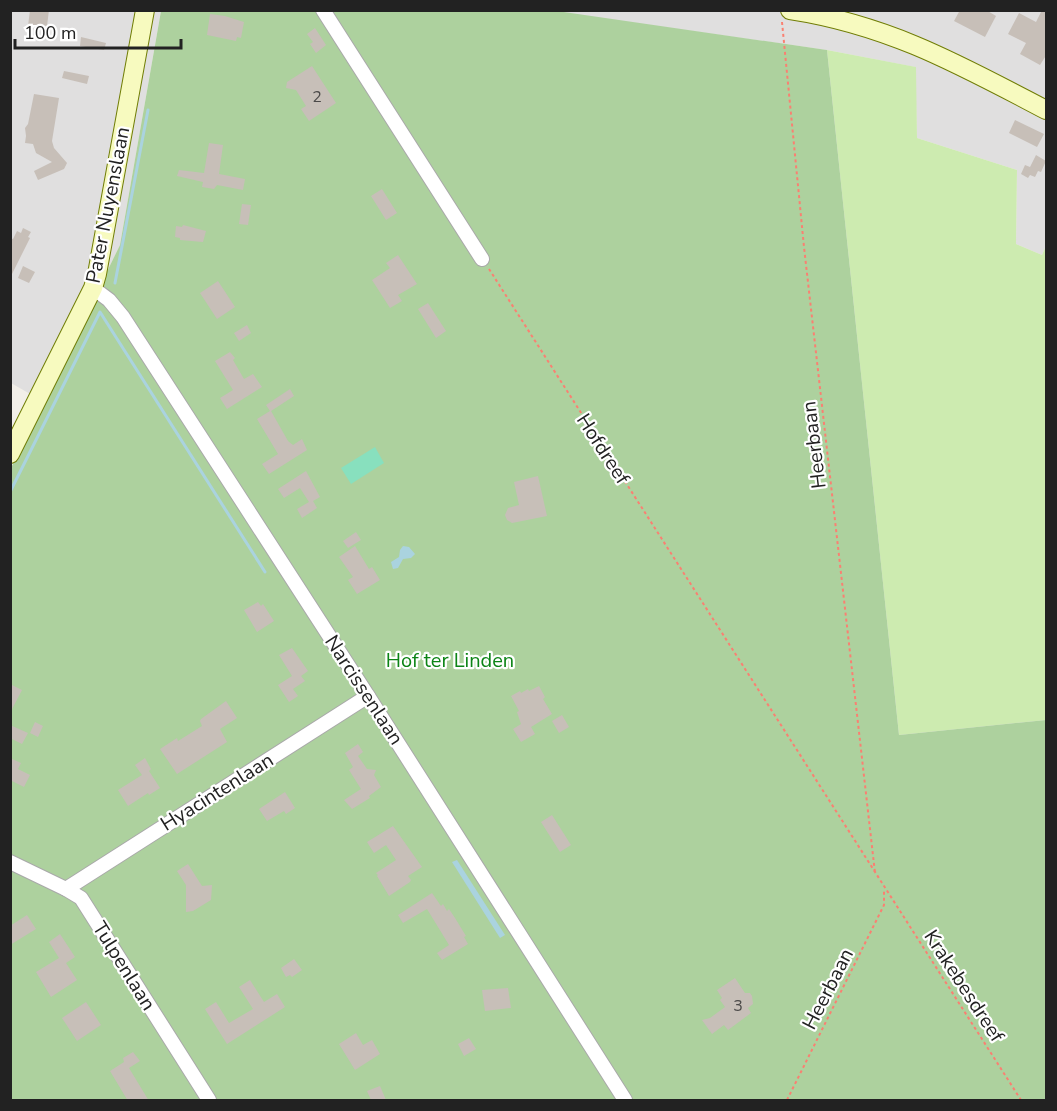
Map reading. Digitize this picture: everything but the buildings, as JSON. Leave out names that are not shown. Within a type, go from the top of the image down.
[{"type":"street","name":"Pater Nuyenslaan","points":[[10,454],[93,288],[99,266],[145,10]]},
{"type":"street","points":[[323,10],[482,259]]},
{"type":"street","points":[[786,16],[842,20],[895,36],[963,66],[1047,110]]},
{"type":"street","name":"Narcissenlaan","points":[[93,288],[117,309],[368,696],[625,1101]]},
{"type":"street","name":"Hyacintenlaan","points":[[66,889],[368,696]]},
{"type":"street","name":"Tulpenlaan","points":[[10,862],[81,898],[209,1101]]},
{"type":"path","name":"Heerbaan","points":[[786,16],[804,247],[875,876]]},
{"type":"path","name":"Hofdreef","points":[[482,259],[883,888]]},
{"type":"path","name":"Heerbaan","points":[[787,1101],[884,905],[886,900],[883,888]]},
{"type":"path","name":"Krakebesdreef","points":[[883,888],[1020,1101]]},
{"type":"shaded area","points":[[11,11],[161,11],[120,245],[44,402],[11,383]]},
{"type":"shaded area","points":[[550,11],[1046,11],[1046,246],[1042,255],[1016,244],[1017,170],[917,138],[915,67],[827,50]]},
{"type":"green space","name":"Hof ter Linden","points":[[550,10],[827,50],[899,735],[1046,720],[1046,1100],[11,1100],[10,470],[120,245],[161,11]]},
{"type":"green space","points":[[827,50],[916,67],[917,138],[1017,170],[1016,244],[1042,255],[1046,246],[1046,720],[899,735]]},
{"type":"green space","points":[[375,447],[384,463],[351,484],[341,468]]},
{"type":"water","points":[[403,546],[409,547],[415,554],[411,558],[403,559],[398,568],[393,569],[391,562],[399,557]]},
{"type":"water","points":[[457,860],[505,935],[500,938],[452,862]]},
{"type":"waterway","points":[[115,283],[148,110]]},
{"type":"waterway","points":[[10,492],[100,312],[265,572]]}]
